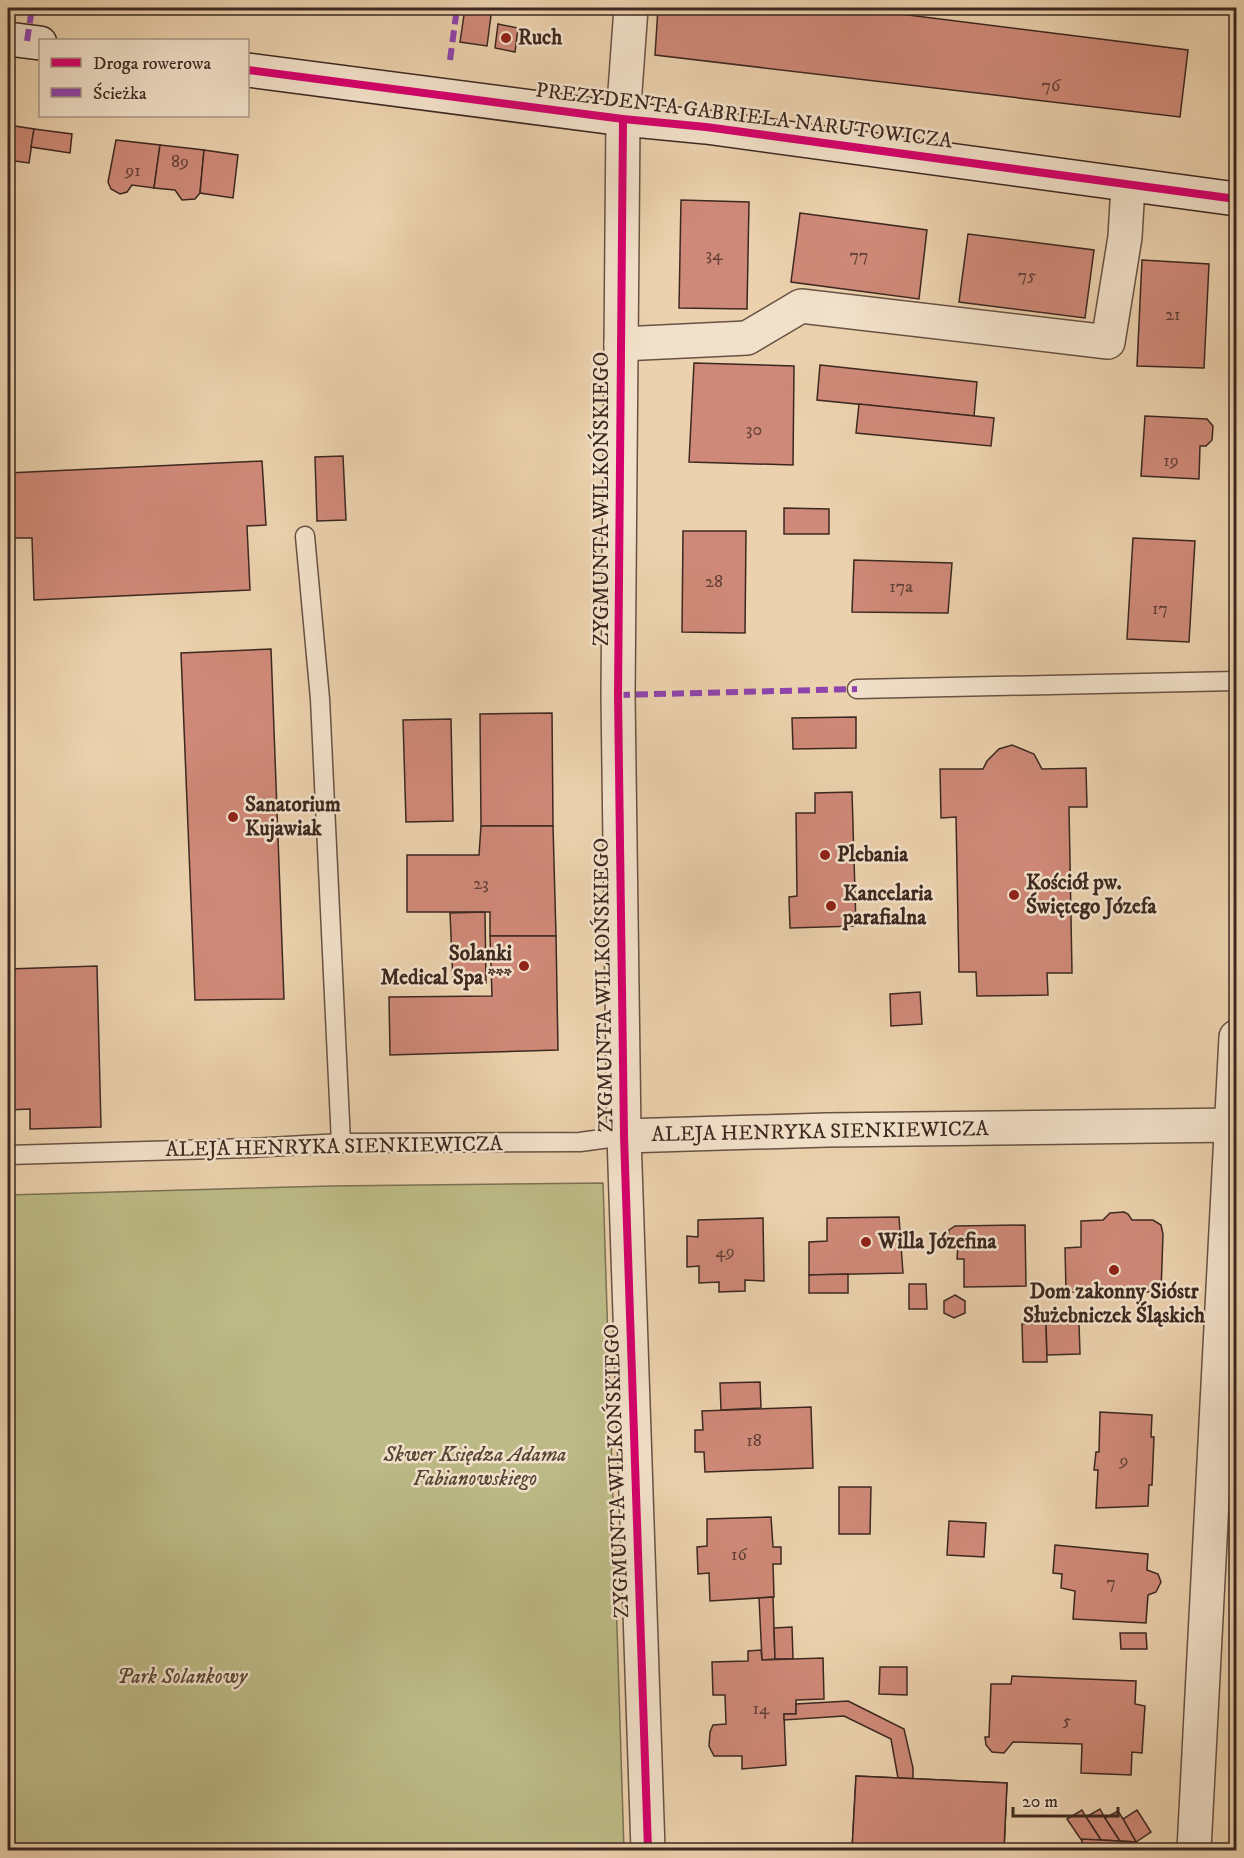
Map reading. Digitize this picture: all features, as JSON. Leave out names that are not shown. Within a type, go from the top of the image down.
[{"type":"street","name":"ZYGMUNTA WILKOŃSKIEGO","points":[[631,8],[623,119],[618,695],[624,1136],[648,1851]]},
{"type":"street","points":[[8,39],[39,43]]},
{"type":"street","name":"PREZYDENTA GABRIELA NARUTOWICZA","points":[[249,70],[623,119],[706,127],[1236,199]]},
{"type":"street","name":"ZYGMUNTA WILKOŃSKIEGO","points":[[621,344],[747,338],[801,306],[1108,342],[1125,237],[1128,186]]},
{"type":"street","points":[[1194,1851],[1235,1125],[1236,1037]]},
{"type":"street","name":"ALEJA HENRYKA SIENKIEWICZA","points":[[624,1136],[827,1130],[1235,1125]]},
{"type":"lane","points":[[305,536],[320,699],[341,1143]]},
{"type":"lane","points":[[857,689],[1236,681]]},
{"type":"lane","name":"ALEJA HENRYKA SIENKIEWICZA","points":[[8,1155],[341,1143],[580,1142],[624,1136]]},
{"type":"green space","points":[[603,1183],[624,1850],[8,1850],[8,1195],[330,1186]]},
{"type":"building","points":[[465,8],[492,8],[487,46],[460,42]]},
{"type":"building","points":[[658,8],[852,8],[1188,50],[1180,117],[655,55]]},
{"type":"building","name":"Ruch","points":[[498,24],[518,28],[515,52],[495,48]]},
{"type":"building","points":[[8,125],[34,129],[29,163],[8,160]]},
{"type":"building","points":[[34,129],[72,134],[70,153],[31,147]]},
{"type":"building","points":[[116,140],[160,145],[154,188],[132,185],[127,192],[120,194],[111,189],[108,182]]},
{"type":"building","points":[[160,145],[204,150],[200,193],[195,199],[182,200],[175,190],[154,188]]},
{"type":"building","points":[[204,150],[238,155],[233,198],[200,193]]},
{"type":"building","points":[[681,200],[749,202],[747,309],[679,308]]},
{"type":"building","points":[[800,213],[927,230],[919,299],[791,282]]},
{"type":"building","points":[[968,234],[1094,250],[1085,318],[959,302]]},
{"type":"building","points":[[1142,260],[1209,264],[1204,368],[1137,366]]},
{"type":"building","points":[[694,363],[794,366],[793,465],[689,462]]},
{"type":"building","points":[[820,365],[977,382],[974,416],[817,400]]},
{"type":"building","points":[[859,404],[994,418],[991,446],[856,433]]},
{"type":"building","points":[[1145,416],[1207,419],[1213,426],[1212,440],[1206,446],[1200,446],[1199,479],[1141,476]]},
{"type":"building","points":[[343,456],[346,520],[317,521],[315,457]]},
{"type":"building","points":[[262,461],[266,525],[247,526],[250,590],[34,600],[32,538],[12,538],[8,473]]},
{"type":"building","points":[[784,508],[829,509],[829,534],[784,534]]},
{"type":"building","points":[[683,531],[746,531],[745,633],[682,632]]},
{"type":"building","points":[[1133,538],[1195,541],[1189,642],[1127,639]]},
{"type":"building","points":[[854,560],[952,563],[948,613],[852,612]]},
{"type":"building","name":"Sanatorium Kujawiak","points":[[271,649],[284,999],[195,1000],[181,653]]},
{"type":"building","points":[[552,713],[553,826],[481,826],[480,714]]},
{"type":"building","points":[[856,717],[856,748],[793,749],[792,718]]},
{"type":"building","points":[[451,719],[453,821],[406,822],[403,720]]},
{"type":"building","name":"Kościół pw. Świętego Józefa","points":[[1012,745],[1034,754],[1042,769],[1086,768],[1087,807],[1069,807],[1072,973],[1047,973],[1048,995],[977,996],[976,972],[959,972],[956,817],[941,818],[940,769],[983,769],[987,761],[999,749]]},
{"type":"building","name":"Plebania","points":[[852,792],[856,926],[790,928],[789,897],[797,896],[796,813],[815,813],[815,793]]},
{"type":"building","points":[[481,826],[553,826],[556,936],[490,936],[490,912],[407,912],[407,855],[479,855]]},
{"type":"building","points":[[485,912],[486,983],[453,983],[450,913]]},
{"type":"building","name":"Solanki Medical Spa ***","points":[[490,936],[556,936],[558,1050],[390,1055],[389,997],[492,996]]},
{"type":"building","points":[[97,966],[101,1127],[30,1129],[30,1109],[8,1110],[8,969]]},
{"type":"building","points":[[920,992],[922,1024],[891,1026],[890,994]]},
{"type":"building","name":"Dom zakonny Sióstr Służebniczek Śląskich","points":[[1124,1212],[1132,1220],[1153,1220],[1161,1225],[1163,1234],[1161,1292],[1066,1292],[1065,1248],[1081,1247],[1081,1221],[1103,1220],[1110,1213]]},
{"type":"building","points":[[899,1217],[903,1273],[809,1275],[809,1242],[827,1241],[827,1218]]},
{"type":"building","points":[[763,1218],[764,1281],[745,1280],[745,1291],[719,1292],[719,1282],[699,1283],[699,1266],[687,1267],[687,1236],[698,1237],[698,1220]]},
{"type":"building","points":[[1025,1225],[1026,1286],[964,1287],[964,1259],[957,1259],[958,1244],[948,1238],[949,1230],[955,1226]]},
{"type":"building","points":[[848,1274],[848,1293],[809,1293],[809,1275]]},
{"type":"building","points":[[909,1284],[926,1284],[927,1309],[909,1309]]},
{"type":"building","points":[[955,1295],[965,1301],[965,1313],[954,1318],[944,1313],[944,1301]]},
{"type":"building","points":[[1046,1323],[1047,1362],[1023,1362],[1022,1324]]},
{"type":"building","points":[[1046,1323],[1079,1323],[1080,1354],[1047,1355]]},
{"type":"building","points":[[760,1382],[761,1408],[721,1410],[720,1383]]},
{"type":"building","points":[[811,1407],[813,1468],[705,1472],[704,1452],[695,1452],[695,1430],[703,1430],[702,1411]]},
{"type":"building","points":[[1100,1412],[1152,1415],[1151,1437],[1154,1437],[1152,1485],[1149,1485],[1148,1506],[1096,1508],[1098,1470],[1094,1470],[1096,1452],[1099,1452]]},
{"type":"building","points":[[839,1487],[871,1487],[870,1534],[839,1534]]},
{"type":"building","points":[[771,1517],[773,1547],[781,1547],[781,1564],[773,1564],[774,1597],[710,1601],[709,1573],[698,1574],[697,1547],[707,1546],[707,1519]]},
{"type":"building","points":[[949,1521],[986,1523],[984,1557],[947,1555]]},
{"type":"building","points":[[1055,1545],[1148,1554],[1147,1570],[1158,1574],[1161,1582],[1156,1592],[1148,1595],[1146,1623],[1073,1619],[1075,1591],[1061,1588],[1062,1574],[1053,1573]]},
{"type":"building","points":[[773,1597],[775,1659],[762,1660],[759,1598]]},
{"type":"building","points":[[792,1627],[793,1659],[775,1659],[774,1628]]},
{"type":"building","points":[[1120,1633],[1146,1633],[1147,1649],[1121,1649]]},
{"type":"building","points":[[761,1650],[762,1660],[823,1658],[824,1699],[796,1700],[796,1714],[784,1714],[786,1765],[742,1769],[742,1756],[714,1756],[709,1746],[713,1725],[726,1724],[725,1695],[713,1695],[712,1662],[748,1661],[748,1651]]},
{"type":"building","points":[[880,1667],[907,1667],[907,1695],[879,1694]]},
{"type":"building","points":[[1012,1676],[1136,1681],[1135,1704],[1145,1706],[1142,1753],[1132,1752],[1131,1775],[1081,1773],[1082,1744],[1013,1742],[1004,1753],[992,1752],[986,1745],[985,1737],[989,1737],[991,1684],[1011,1684]]},
{"type":"building","points":[[848,1701],[904,1729],[913,1768],[913,1779],[898,1778],[891,1739],[844,1716],[784,1720],[784,1714],[796,1714],[796,1704]]},
{"type":"building","points":[[856,1776],[1007,1783],[1004,1850],[950,1850],[950,1830],[907,1829],[907,1850],[852,1850]]},
{"type":"building","points":[[856,1776],[1007,1783],[1004,1850],[852,1850]]},
{"type":"building","points":[[1100,1809],[1120,1841],[1101,1840],[1086,1817]]},
{"type":"building","points":[[1082,1810],[1101,1840],[1082,1841],[1067,1819]]},
{"type":"building","points":[[1137,1810],[1151,1832],[1136,1842],[1123,1819]]},
{"type":"building","points":[[1118,1811],[1136,1842],[1120,1841],[1105,1818]]},
{"type":"building","points":[[1082,1839],[1136,1842],[1136,1850],[1082,1850]]},
{"type":"marked path","points":[[27,41],[32,8]]},
{"type":"marked path","points":[[450,60],[457,8]]},
{"type":"marked path","points":[[618,695],[857,689]]},
{"type":"cycle path","points":[[249,70],[623,119],[706,127],[1236,199]]},
{"type":"cycle path","points":[[623,119],[618,695],[624,1136],[648,1850]]},
{"type":"place","name":"Ruch","points":[[506,38]]},
{"type":"place","name":"Sanatorium Kujawiak","points":[[233,817]]},
{"type":"place","name":"Plebania","points":[[825,855]]},
{"type":"place","name":"Kościół pw. Świętego Józefa","points":[[1014,895]]},
{"type":"place","name":"Kancelaria parafialna","points":[[831,906]]},
{"type":"place","name":"Solanki Medical Spa ***","points":[[524,966]]},
{"type":"place","name":"Willa Józefina","points":[[866,1242]]},
{"type":"place","name":"Dom zakonny Sióstr Służebniczek Śląskich","points":[[1114,1270]]},
{"type":"park label","name":"Skwer Księdza Adama Fabianowskiego","points":[[475,1467]]},
{"type":"park label","name":"Park Solankowy","points":[[182,1677]]}]
